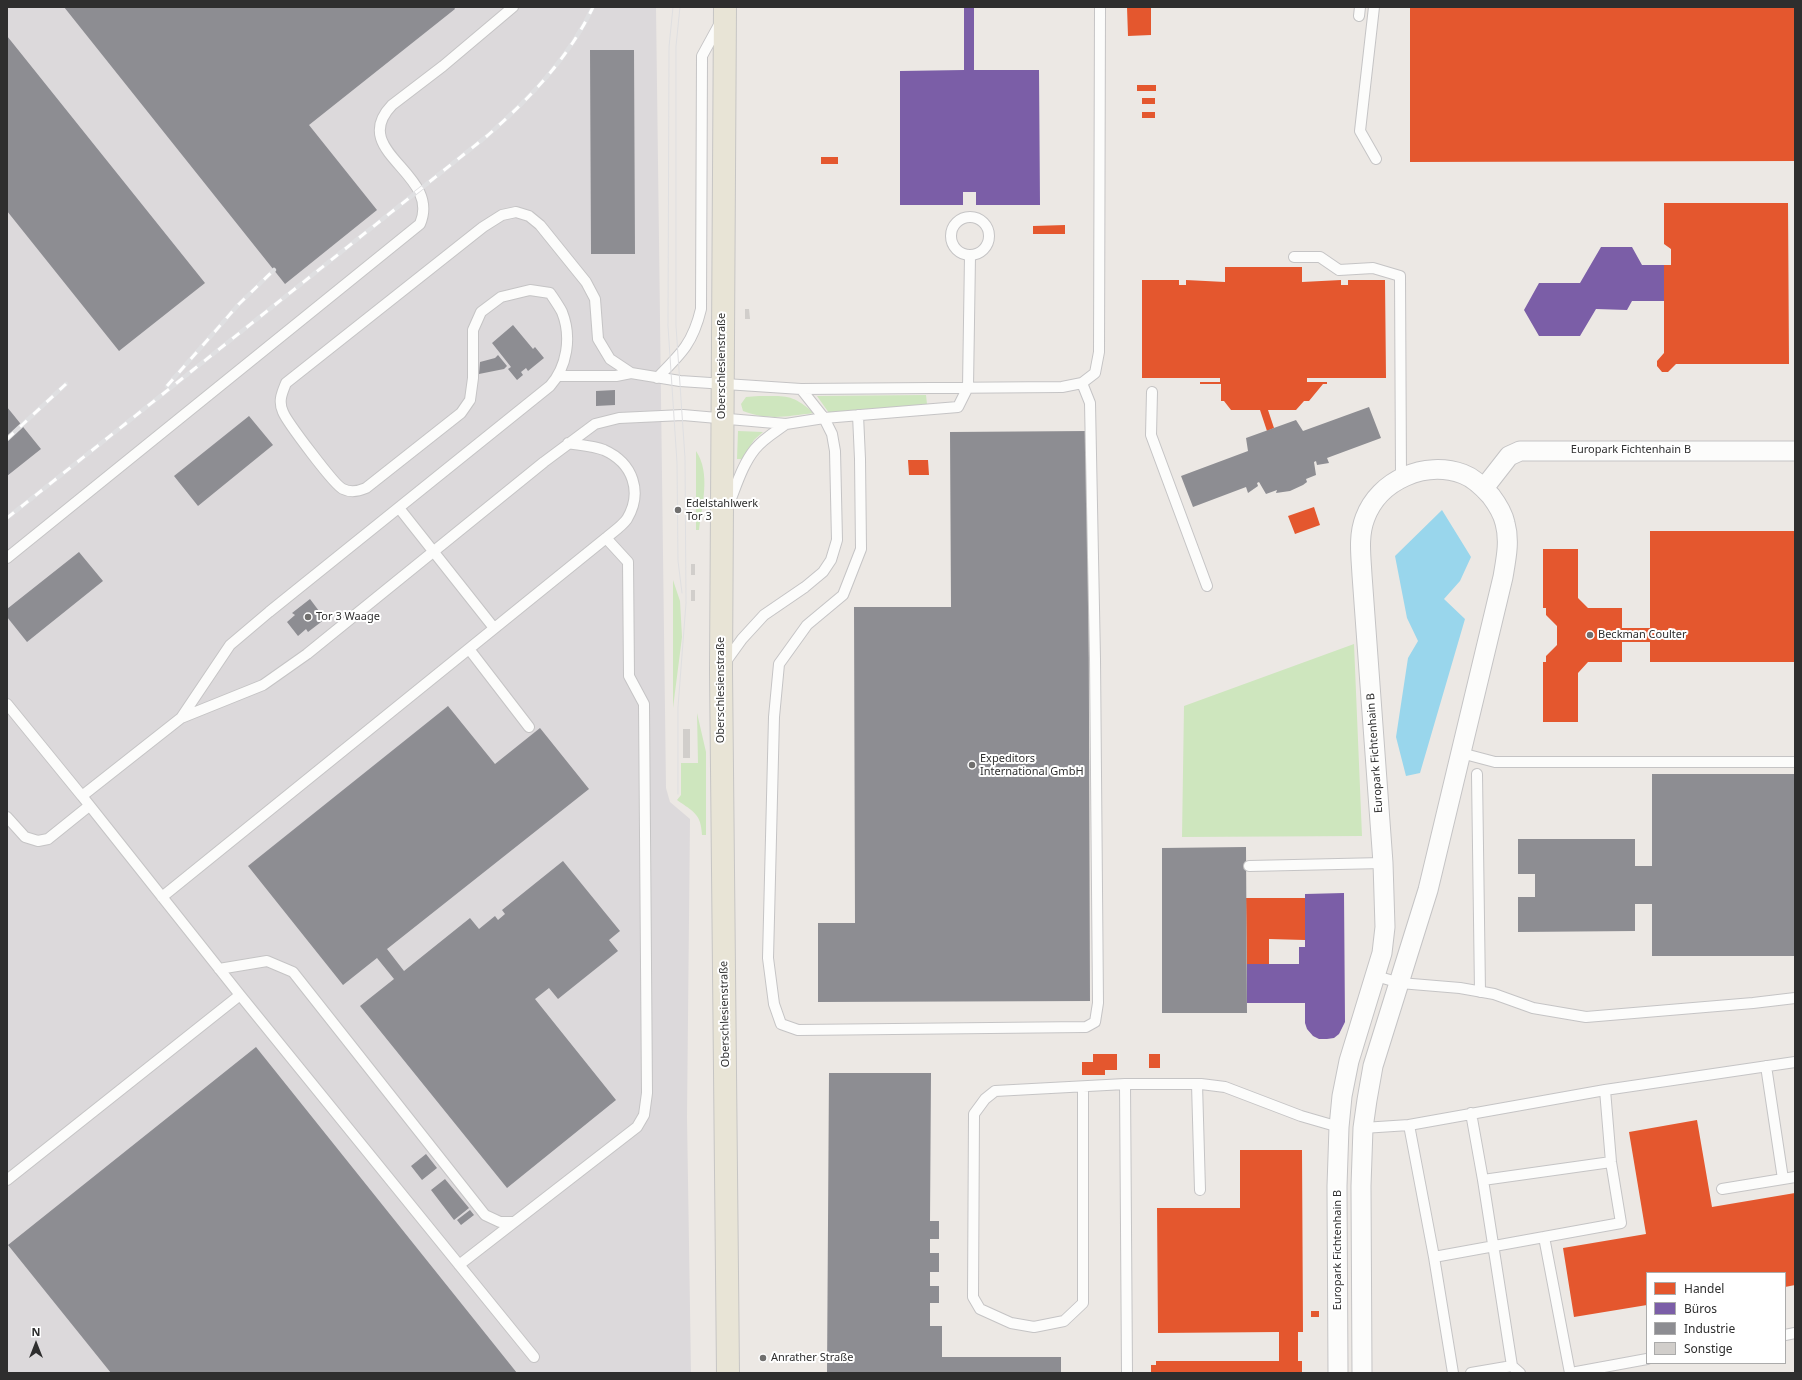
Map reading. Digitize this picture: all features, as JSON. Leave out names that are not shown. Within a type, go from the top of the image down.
[{"type":"main road","name":"Oberschlesienstraße","points":[[725,12],[721,669],[728,1373]]},
{"type":"street","name":"Europark Fichtenhain B","points":[[1484,488],[1509,456],[1520,450],[1795,451]]},
{"type":"street","name":"Europark Fichtenhain B","points":[[1338,1373],[1337,1186],[1339,1127],[1342,1096],[1349,1061],[1382,953],[1385,927],[1383,863],[1362,575],[1361,540],[1365,518],[1375,499],[1390,484],[1401,477],[1423,470],[1445,470],[1462,474],[1484,488],[1496,503],[1505,522],[1508,543],[1503,577],[1428,890],[1373,1066],[1367,1100],[1363,1128],[1361,1186],[1362,1373]]},
{"type":"street","points":[[1339,1127],[1363,1128]]},
{"type":"lane","points":[[7,558],[420,224],[423,216],[421,195],[381,143],[378,132],[379,124],[384,113],[392,105],[444,66],[513,7]]},
{"type":"lane","points":[[559,376],[616,376],[631,373],[657,378],[801,389],[1062,387],[1082,383],[1095,373],[1099,352],[1100,7]]},
{"type":"lane","points":[[1374,7],[1360,131],[1376,159]]},
{"type":"lane","points":[[657,378],[690,342],[697,327],[701,309],[702,56],[725,12]]},
{"type":"lane","points":[[181,718],[230,645],[550,386],[559,376],[565,360],[566,334],[562,312],[550,293],[530,290],[501,297],[481,312],[474,330],[473,378],[470,400],[461,413],[366,488],[355,492],[342,489],[292,429],[282,411],[280,397],[286,383],[483,227],[502,215],[516,212],[529,216],[540,225],[586,282],[595,299],[598,339],[610,359],[631,373]]},
{"type":"lane","points":[[82,796],[181,718],[263,686],[309,652],[433,550],[568,443],[595,424],[619,418],[682,415],[786,424],[824,418],[958,408],[968,387],[970,256]]},
{"type":"lane","points":[[1294,257],[1320,258],[1339,270],[1373,268],[1400,276],[1401,477]]},
{"type":"lane","points":[[858,415],[861,549],[843,594],[807,625],[779,664],[774,717],[768,958],[774,1004],[781,1024],[798,1030],[1086,1027],[1095,1022],[1098,1002],[1098,986],[1095,667],[1090,403],[1082,383]]},
{"type":"lane","points":[[721,669],[742,639],[764,614],[805,587],[823,572],[832,560],[837,540],[835,451],[832,434],[824,418],[801,389]]},
{"type":"lane","points":[[1152,392],[1151,435],[1207,586]]},
{"type":"lane","points":[[722,522],[741,473],[754,450],[786,424]]},
{"type":"lane","points":[[162,897],[470,649],[626,521],[633,506],[634,492],[630,472],[617,457],[603,450],[568,443]]},
{"type":"lane","points":[[399,508],[494,628]]},
{"type":"lane","points":[[459,1265],[636,1127],[644,1115],[647,1093],[644,704],[630,676],[628,562],[606,538]]},
{"type":"lane","points":[[470,649],[529,727]]},
{"type":"lane","points":[[8,706],[534,1357]]},
{"type":"lane","points":[[1461,753],[1495,762],[1795,762]]},
{"type":"lane","points":[[1477,774],[1480,992]]},
{"type":"lane","points":[[7,817],[25,837],[38,841],[48,839],[89,806]]},
{"type":"lane","points":[[1249,866],[1383,863]]},
{"type":"lane","points":[[219,969],[268,961],[293,972],[485,1215],[500,1222],[514,1222]]},
{"type":"lane","points":[[1376,976],[1400,983],[1460,988],[1494,994],[1533,1008],[1586,1017],[1795,998]]},
{"type":"lane","points":[[7,1180],[240,995]]},
{"type":"lane","points":[[1363,1128],[1409,1125],[1605,1090],[1795,1062]]},
{"type":"lane","points":[[1766,1066],[1783,1179]]},
{"type":"lane","points":[[1082,1087],[1082,1303],[1064,1321],[1034,1327],[1011,1323],[980,1309],[973,1297],[974,1114],[985,1099],[996,1091],[1125,1084],[1197,1084],[1225,1087],[1301,1116],[1339,1127]]},
{"type":"lane","points":[[1125,1084],[1127,1373]]},
{"type":"lane","points":[[1197,1084],[1200,1190]]},
{"type":"lane","points":[[1434,1257],[1544,1236],[1621,1224],[1611,1162],[1605,1090]]},
{"type":"lane","points":[[1470,1113],[1483,1180],[1492,1246],[1516,1370],[1471,1373]]},
{"type":"lane","points":[[1409,1125],[1434,1257],[1453,1373]]},
{"type":"lane","points":[[1483,1180],[1611,1162]]},
{"type":"lane","points":[[1722,1189],[1795,1177]]},
{"type":"lane","points":[[1544,1236],[1570,1373],[1646,1360]]},
{"type":"shaded area","points":[[7,7],[656,7],[666,788],[670,802],[690,819],[687,1117],[691,1373],[7,1373]]},
{"type":"green space","points":[[926,395],[927,404],[829,413],[817,396]]},
{"type":"green space","points":[[746,397],[789,397],[800,402],[814,413],[770,417],[743,411],[741,404]]},
{"type":"green space","points":[[738,431],[763,432],[754,440],[742,459],[737,459]]},
{"type":"green space","points":[[696,451],[701,460],[704,479],[699,530],[696,530]]},
{"type":"green space","points":[[673,580],[680,601],[682,637],[673,708]]},
{"type":"green space","points":[[1354,644],[1362,836],[1182,837],[1184,706]]},
{"type":"green space","points":[[697,713],[706,752],[706,835],[702,835],[700,822],[696,814],[677,800],[681,795],[681,763],[698,763]]},
{"type":"water","points":[[1442,510],[1471,557],[1460,581],[1444,599],[1465,619],[1420,773],[1406,776],[1396,737],[1408,658],[1418,641],[1407,618],[1395,556]]},
{"type":"building: Handel","points":[[1127,7],[1151,7],[1151,35],[1128,36]]},
{"type":"building: Handel","points":[[1410,7],[1795,7],[1795,161],[1410,162]]},
{"type":"building: Handel","points":[[1137,85],[1156,85],[1156,91],[1137,91]]},
{"type":"building: Handel","points":[[1142,98],[1155,98],[1155,104],[1142,104]]},
{"type":"building: Handel","points":[[1142,112],[1155,112],[1155,118],[1142,118]]},
{"type":"building: Handel","points":[[821,157],[838,157],[838,164],[821,164]]},
{"type":"building: Handel","points":[[1664,203],[1788,203],[1789,364],[1676,364],[1668,372],[1662,372],[1657,366],[1657,361],[1664,353],[1664,265],[1671,265],[1671,249],[1664,244]]},
{"type":"building: Handel","points":[[1065,225],[1065,234],[1033,234],[1033,226]]},
{"type":"building: Handel","points":[[1225,267],[1302,267],[1302,282],[1341,280],[1341,285],[1348,285],[1348,280],[1385,280],[1386,378],[1307,378],[1307,382],[1327,382],[1327,384],[1323,384],[1309,401],[1304,401],[1296,410],[1268,410],[1274,428],[1267,431],[1260,410],[1231,410],[1224,401],[1221,401],[1221,384],[1200,384],[1200,382],[1220,382],[1220,378],[1142,378],[1142,280],[1179,280],[1179,285],[1186,285],[1186,280],[1225,282]]},
{"type":"building: Handel","points":[[908,460],[928,460],[929,475],[909,475]]},
{"type":"building: Handel","points":[[1314,507],[1320,525],[1295,534],[1288,516]]},
{"type":"building: Handel","points":[[1650,531],[1795,531],[1795,662],[1650,662],[1650,642],[1622,642],[1622,662],[1588,662],[1578,673],[1578,722],[1543,722],[1543,662],[1546,662],[1546,656],[1557,645],[1557,626],[1546,615],[1546,608],[1543,608],[1543,549],[1578,549],[1578,598],[1588,608],[1622,608],[1622,628],[1650,628]]},
{"type":"building: Handel","points":[[1246,898],[1305,898],[1305,940],[1269,939],[1269,964],[1247,964]]},
{"type":"building: Handel","points":[[1093,1054],[1117,1054],[1117,1070],[1105,1070],[1105,1075],[1082,1075],[1082,1062],[1093,1062]]},
{"type":"building: Handel","points":[[1149,1054],[1160,1054],[1160,1068],[1149,1068]]},
{"type":"building: Handel","points":[[1697,1120],[1712,1207],[1795,1193],[1795,1285],[1786,1287],[1786,1272],[1646,1272],[1646,1305],[1574,1317],[1563,1248],[1646,1234],[1629,1132]]},
{"type":"building: Handel","points":[[1240,1150],[1302,1150],[1303,1332],[1298,1332],[1298,1361],[1302,1361],[1302,1373],[1151,1373],[1151,1365],[1156,1365],[1156,1361],[1279,1361],[1279,1332],[1158,1333],[1157,1208],[1240,1208]]},
{"type":"building: Handel","points":[[1311,1311],[1319,1311],[1319,1317],[1311,1317]]},
{"type":"building: Büros","points":[[964,7],[974,7],[974,70],[1039,70],[1040,205],[976,205],[976,192],[963,192],[963,205],[900,205],[900,71],[964,70]]},
{"type":"building: Büros","points":[[1601,247],[1632,247],[1642,265],[1664,265],[1664,301],[1632,301],[1627,310],[1596,309],[1580,336],[1539,336],[1524,310],[1539,283],[1580,283]]},
{"type":"building: Büros","points":[[1344,893],[1345,1022],[1339,1034],[1334,1038],[1319,1039],[1313,1036],[1307,1029],[1305,1023],[1305,1003],[1247,1003],[1247,964],[1299,964],[1299,947],[1305,947],[1305,894]]},
{"type":"building: Industrie","points":[[64,7],[454,7],[455,9],[309,125],[377,210],[285,284]]},
{"type":"building: Industrie","points":[[7,36],[205,283],[119,351],[7,211]]},
{"type":"building: Industrie","points":[[590,50],[634,50],[635,254],[591,254]]},
{"type":"building: Industrie","points":[[513,325],[533,349],[535,347],[544,358],[528,371],[526,368],[521,372],[523,375],[517,380],[508,369],[511,367],[492,343]]},
{"type":"building: Industrie","points":[[498,355],[507,366],[504,369],[479,374],[480,362],[495,358]]},
{"type":"building: Industrie","points":[[615,390],[615,405],[596,406],[596,391]]},
{"type":"building: Industrie","points":[[7,407],[41,449],[7,476]]},
{"type":"building: Industrie","points":[[1369,407],[1381,438],[1327,458],[1329,463],[1317,465],[1316,461],[1314,462],[1316,475],[1306,479],[1307,482],[1303,485],[1290,491],[1276,493],[1277,490],[1266,494],[1259,482],[1257,483],[1258,486],[1248,493],[1246,487],[1193,507],[1181,476],[1248,451],[1246,438],[1296,420],[1303,431]]},
{"type":"building: Industrie","points":[[249,416],[273,445],[198,506],[174,476]]},
{"type":"building: Industrie","name":"Expeditors International GmbH","points":[[1088,431],[1090,1001],[818,1002],[818,923],[855,923],[854,607],[951,607],[950,432]]},
{"type":"building: Industrie","points":[[79,552],[103,581],[27,642],[7,617],[7,609]]},
{"type":"building: Industrie","name":"Tor 3 Waage","points":[[310,599],[325,619],[308,632],[306,629],[298,636],[287,622],[295,615],[292,613]]},
{"type":"building: Industrie","points":[[448,706],[495,764],[540,728],[589,789],[387,949],[404,971],[470,918],[479,929],[495,916],[498,920],[505,914],[502,910],[563,861],[620,931],[609,940],[618,951],[558,999],[549,988],[535,999],[616,1100],[507,1188],[360,1006],[394,979],[377,958],[343,985],[248,866]]},
{"type":"building: Industrie","points":[[1652,774],[1795,774],[1795,956],[1652,956],[1652,904],[1635,904],[1635,931],[1518,932],[1518,897],[1535,897],[1535,874],[1518,874],[1518,839],[1635,839],[1635,866],[1652,866]]},
{"type":"building: Industrie","points":[[1246,847],[1247,1013],[1162,1013],[1162,848]]},
{"type":"building: Industrie","points":[[256,1047],[517,1373],[111,1373],[8,1245]]},
{"type":"building: Industrie","points":[[829,1073],[931,1073],[930,1221],[939,1221],[939,1239],[930,1239],[930,1253],[939,1253],[939,1272],[930,1272],[930,1286],[939,1286],[939,1303],[930,1303],[930,1326],[942,1326],[942,1357],[1061,1357],[1061,1373],[827,1373]]},
{"type":"building: Industrie","points":[[426,1154],[437,1168],[422,1180],[411,1166]]},
{"type":"building: Industrie","points":[[445,1179],[469,1208],[454,1220],[431,1190]]},
{"type":"building: Industrie","points":[[470,1210],[474,1215],[461,1225],[457,1220]]},
{"type":"building: Sonstige","points":[[745,309],[749,309],[750,319],[745,319]]},
{"type":"building: Sonstige","points":[[691,564],[695,564],[695,575],[691,575]]},
{"type":"building: Sonstige","points":[[691,590],[695,590],[695,601],[691,601]]},
{"type":"building: Sonstige","points":[[683,729],[690,729],[690,758],[683,758]]},
{"type":"tram line","points":[[673,7],[669,47],[668,326],[677,463],[678,561],[682,593]]},
{"type":"tram line","points":[[678,794],[678,707],[686,603],[685,458],[676,326],[676,46],[680,7]]},
{"type":"railway","points":[[7,518],[487,136],[547,77],[572,43],[593,7]]},
{"type":"railway","points":[[167,386],[239,304],[274,270]]},
{"type":"railway","points":[[7,439],[66,384]]},
{"type":"place","name":"Edelstahlwerk Tor 3","points":[[678,510]]},
{"type":"place","name":"Tor 3 Waage","points":[[308,617]]},
{"type":"place","name":"Beckman Coulter","points":[[1590,635]]},
{"type":"place","name":"Expeditors International GmbH","points":[[972,765]]},
{"type":"place","name":"Anrather Straße","points":[[763,1358]]}]
